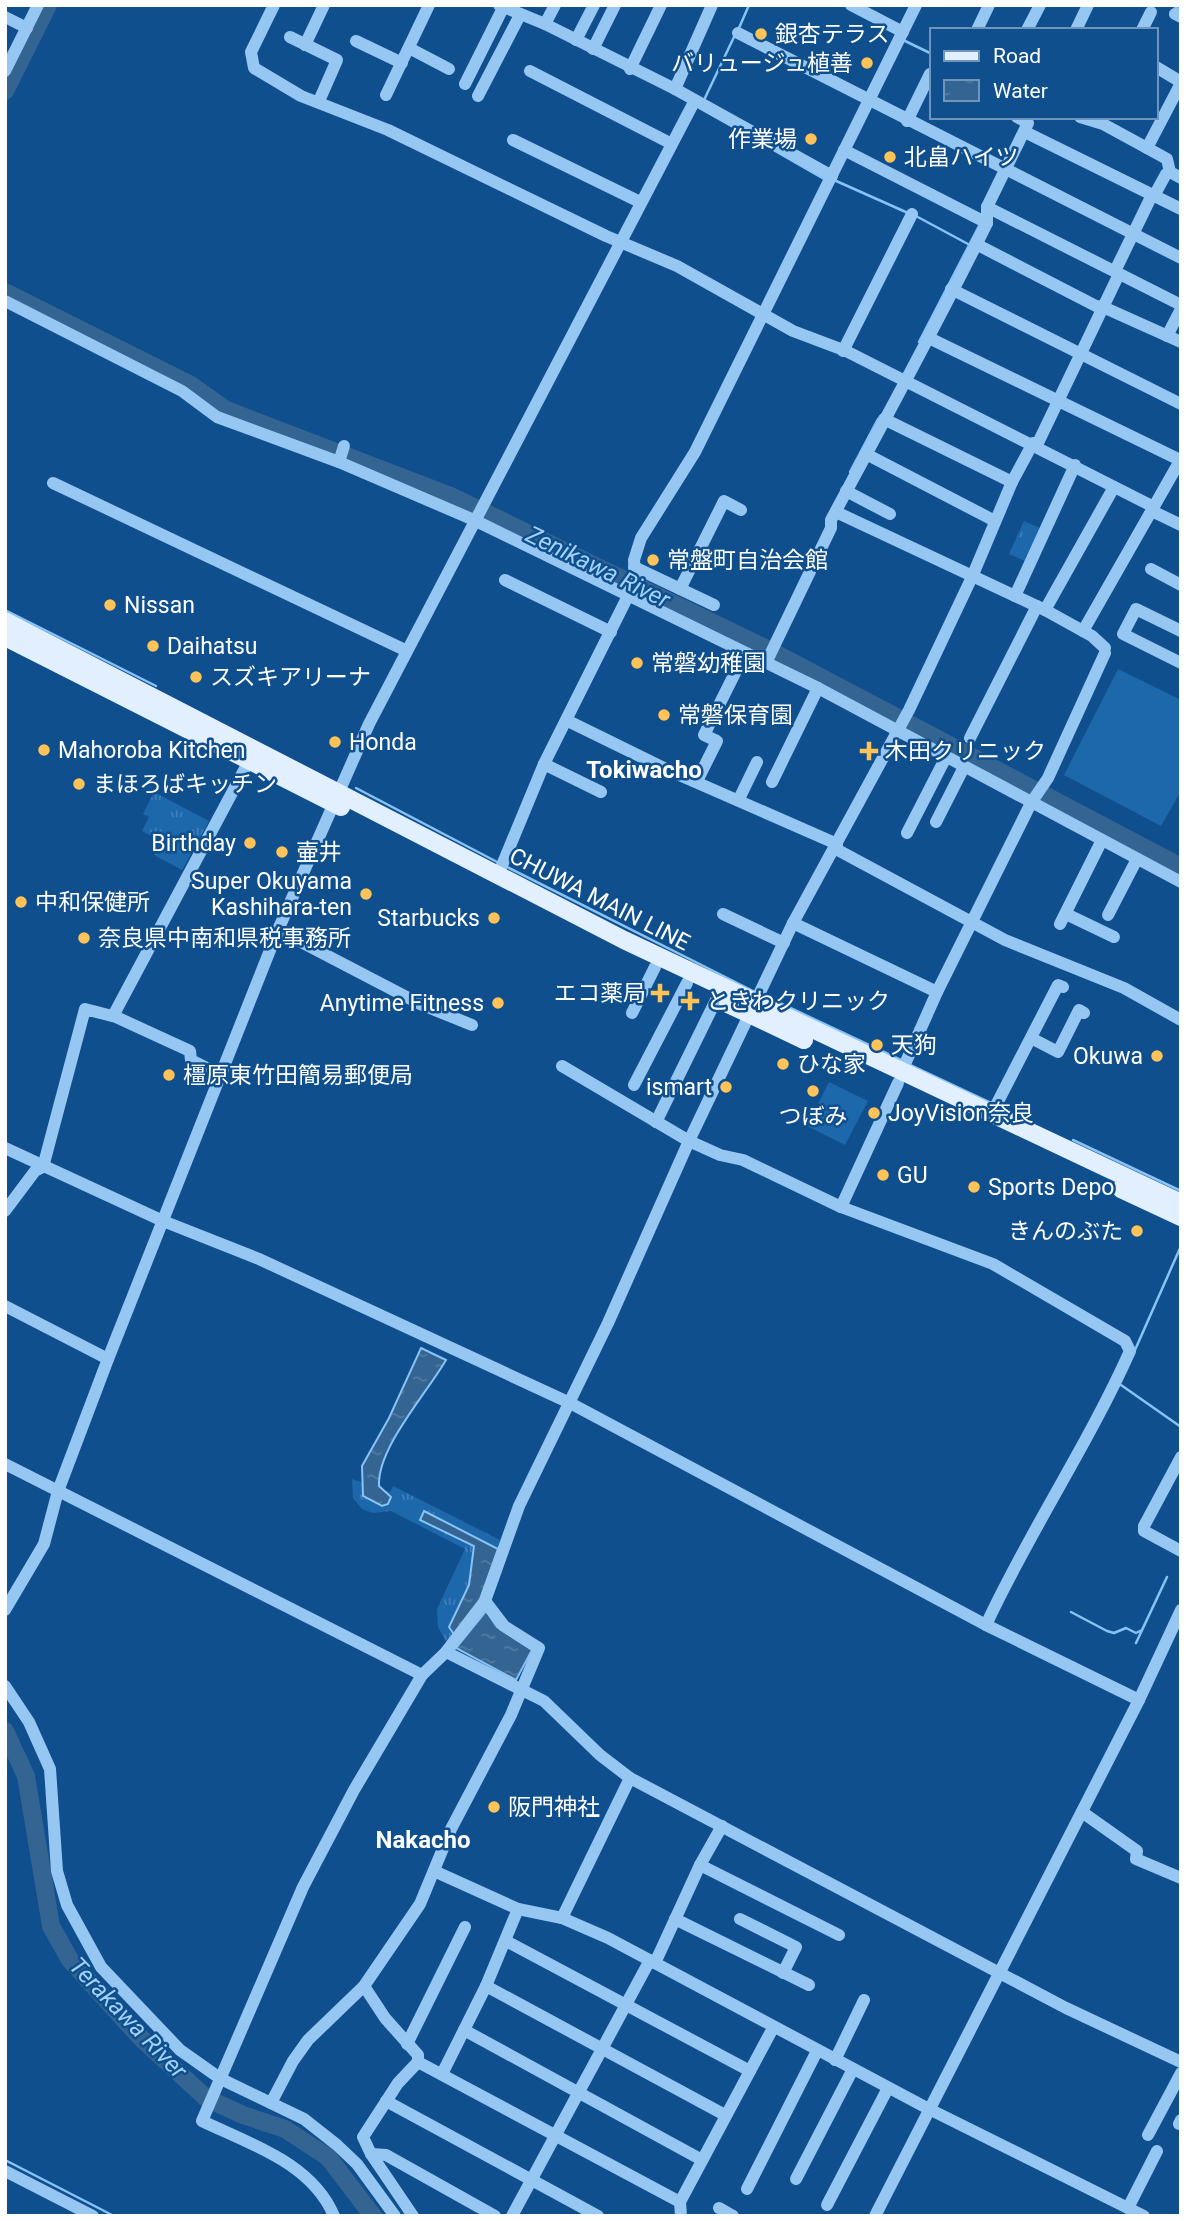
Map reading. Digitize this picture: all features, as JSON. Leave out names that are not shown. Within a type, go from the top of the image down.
[{"type":"main road","name":"CHUWA MAIN LINE","points":[[5,621],[655,967],[717,998],[757,1002]]},
{"type":"main road","name":"CHUWA MAIN LINE","points":[[5,636],[249,761],[502,868],[757,1002],[903,1071],[1181,1217]]},
{"type":"main road","name":"CHUWA MAIN LINE","points":[[903,1071],[995,1108],[1181,1203]]},
{"type":"street","points":[[5,71],[38,5]]},
{"type":"street","points":[[274,5],[251,52],[254,68],[288,90],[388,130],[622,243],[699,277],[761,315],[843,351],[1035,444],[1181,525]]},
{"type":"street","points":[[304,45],[324,5]]},
{"type":"street","points":[[386,95],[429,5]]},
{"type":"street","points":[[545,24],[555,5]]},
{"type":"street","points":[[576,40],[594,5]]},
{"type":"street","points":[[593,49],[615,5]]},
{"type":"street","points":[[630,69],[661,5]]},
{"type":"street","points":[[675,89],[712,5]]},
{"type":"street","points":[[851,5],[903,32]]},
{"type":"street","points":[[502,868],[544,764],[611,632],[634,573],[641,538],[695,452],[916,5]]},
{"type":"street","points":[[1028,28],[1040,5]]},
{"type":"street","points":[[1077,28],[1088,5]]},
{"type":"street","points":[[979,28],[985,6]]},
{"type":"street","points":[[509,9],[545,24],[630,69],[675,89],[694,102],[832,176]]},
{"type":"street","points":[[465,83],[509,9]]},
{"type":"street","points":[[478,96],[509,9]]},
{"type":"street","points":[[1143,28],[1151,12]]},
{"type":"street","points":[[5,17],[27,28]]},
{"type":"street","points":[[738,33],[868,102],[1181,258]]},
{"type":"street","points":[[290,37],[337,60],[319,101]]},
{"type":"street","points":[[356,41],[402,62]]},
{"type":"street","points":[[409,48],[449,69]]},
{"type":"street","points":[[1147,148],[1181,82],[1158,68]]},
{"type":"street","points":[[530,71],[670,143]]},
{"type":"street","points":[[907,121],[930,74]]},
{"type":"street","points":[[5,1611],[44,1544],[58,1491],[108,1359],[278,930],[336,798],[405,650],[622,243],[670,143],[694,102]]},
{"type":"street","points":[[767,661],[846,491],[884,419],[907,383],[951,289],[987,223],[987,207],[1028,123],[1021,119]]},
{"type":"street","points":[[1095,119],[1167,159],[1175,175]]},
{"type":"street","points":[[1025,132],[1181,209]]},
{"type":"street","points":[[513,140],[640,202]]},
{"type":"street","points":[[844,150],[987,223]]},
{"type":"street","points":[[334,2216],[311,2181],[289,2164],[202,2121],[204,2116],[303,1887],[354,1790],[422,1675],[446,1653],[485,1601],[519,1506],[570,1403],[793,923],[908,712],[972,577],[1012,482],[1035,444],[1081,354],[1133,234],[1166,174],[1175,175]]},
{"type":"street","points":[[987,207],[1181,307],[1167,336]]},
{"type":"street","points":[[843,351],[912,215]]},
{"type":"street","points":[[976,244],[1096,306],[1181,342]]},
{"type":"street","points":[[951,289],[1181,404]]},
{"type":"street","points":[[5,300],[182,391],[217,417],[342,454],[745,653],[767,661],[899,728],[946,757],[1181,882]]},
{"type":"street","points":[[929,338],[1181,460],[1083,631]]},
{"type":"street","points":[[884,419],[1012,482]]},
{"type":"street","points":[[866,454],[995,521]]},
{"type":"street","points":[[1015,596],[1075,465]]},
{"type":"street","points":[[53,483],[405,650]]},
{"type":"street","points":[[970,738],[1041,608],[1114,487]]},
{"type":"street","points":[[846,491],[890,514]]},
{"type":"street","points":[[680,589],[724,501],[741,510]]},
{"type":"street","points":[[836,512],[1041,608],[1083,631],[1105,651],[1048,778],[1041,785],[937,992],[841,1207]]},
{"type":"street","points":[[1150,569],[1181,585]]},
{"type":"street","points":[[634,573],[680,589],[714,605]]},
{"type":"street","points":[[505,580],[611,632]]},
{"type":"street","points":[[1181,631],[1136,608],[1123,634],[1181,663]]},
{"type":"street","points":[[697,781],[717,741],[704,735],[745,653]]},
{"type":"street","points":[[772,782],[818,688]]},
{"type":"street","points":[[568,721],[836,846],[1036,954],[1124,988],[1181,1020]]},
{"type":"street","points":[[907,833],[946,757]]},
{"type":"street","points":[[113,1016],[249,761]]},
{"type":"street","points":[[739,799],[758,762]]},
{"type":"street","points":[[544,764],[601,792]]},
{"type":"street","points":[[936,822],[964,766]]},
{"type":"street","points":[[1102,840],[1063,919],[1114,937]]},
{"type":"street","points":[[1108,915],[1137,859]]},
{"type":"street","points":[[723,914],[784,943]]},
{"type":"street","points":[[793,923],[937,992]]},
{"type":"street","points":[[278,930],[420,1004],[472,1025]]},
{"type":"street","points":[[632,1013],[655,967]]},
{"type":"street","points":[[635,1085],[687,983]]},
{"type":"street","points":[[995,1108],[1058,985],[1063,987]]},
{"type":"street","points":[[656,1122],[717,998]]},
{"type":"street","points":[[5,1211],[35,1171],[43,1167],[85,1009],[113,1016],[190,1051],[191,1060],[221,1075]]},
{"type":"street","points":[[1031,1038],[1058,1052],[1079,1010],[1084,1013]]},
{"type":"street","points":[[562,1066],[656,1122],[720,1155],[743,1160],[841,1207],[993,1264],[1125,1341],[1130,1351],[1115,1385],[1014,1566],[986,1625]]},
{"type":"street","points":[[5,1148],[163,1221],[259,1259],[570,1403],[986,1625],[1139,1699]]},
{"type":"street","points":[[5,1306],[108,1359]]},
{"type":"street","points":[[1181,1457],[1144,1525],[1144,1531],[1181,1551]]},
{"type":"street","points":[[5,1464],[422,1675]]},
{"type":"street","points":[[271,2103],[293,2061],[308,2040],[364,1986],[420,1905],[450,1829],[508,1722],[539,1648],[504,1626],[485,1601]]},
{"type":"street","points":[[875,2216],[1082,1812],[1181,1610]]},
{"type":"street","points":[[446,1653],[521,1688],[559,1714],[600,1755],[631,1778],[998,1973],[1181,2062]]},
{"type":"street","points":[[5,1686],[29,1722],[50,1769],[57,1871],[67,1905],[101,1967],[180,2050],[221,2080],[304,2119],[337,2145],[372,2182],[395,2216]]},
{"type":"street","points":[[562,1918],[631,1778]]},
{"type":"street","points":[[1082,1812],[1137,1850],[1136,1859],[1181,1878]]},
{"type":"street","points":[[512,2216],[652,1962],[722,1826]]},
{"type":"street","points":[[700,1865],[839,1935]]},
{"type":"street","points":[[434,1871],[519,1909],[562,1918],[652,1962],[888,2088],[1144,2216]]},
{"type":"street","points":[[442,2074],[486,1986],[519,1909]]},
{"type":"street","points":[[675,1919],[810,1985]]},
{"type":"street","points":[[740,1919],[796,1947],[783,1973]]},
{"type":"street","points":[[407,2043],[465,1927]]},
{"type":"street","points":[[506,1941],[750,2071]]},
{"type":"street","points":[[364,1986],[418,2055],[418,2062],[398,2083],[363,2137],[371,2154],[412,2216]]},
{"type":"street","points":[[486,1986],[725,2115]]},
{"type":"street","points":[[835,2060],[864,2000]]},
{"type":"street","points":[[418,2062],[555,2136],[681,2209],[702,2160],[773,2028]]},
{"type":"street","points":[[464,2030],[702,2160]]},
{"type":"street","points":[[747,2189],[817,2051]]},
{"type":"street","points":[[796,2179],[853,2069]]},
{"type":"street","points":[[1149,2135],[1181,2073]]},
{"type":"street","points":[[827,2205],[888,2088]]},
{"type":"street","points":[[386,2101],[598,2216]]},
{"type":"street","points":[[1128,2208],[1157,2151]]},
{"type":"street","points":[[371,2154],[386,2155],[495,2216]]},
{"type":"street","points":[[5,2171],[93,2216]]},
{"type":"street","points":[[719,2208],[733,2216]]},
{"type":"green space","points":[[1024,521],[1040,528],[1025,561],[1009,554]]},
{"type":"green space","points":[[1118,669],[1181,700],[1181,791],[1161,826],[1064,775]]},
{"type":"green space","points":[[154,792],[209,821],[182,870],[154,855],[158,847],[157,839],[142,831],[149,817],[143,814]]},
{"type":"green space","points":[[829,1082],[868,1101],[845,1145],[807,1126]]},
{"type":"green space","points":[[352,1479],[390,1492],[393,1486],[500,1540],[498,1549],[474,1546],[469,1585],[449,1627],[455,1636],[447,1643],[438,1627],[437,1609],[465,1549],[391,1511],[373,1513],[362,1509],[353,1498]]},
{"type":"water","points":[[421,1348],[446,1360],[394,1438],[386,1455],[379,1486],[391,1497],[388,1504],[382,1506],[363,1496],[362,1466],[389,1418]]},
{"type":"water","points":[[424,1511],[498,1549],[479,1602],[455,1636],[449,1627],[469,1585],[474,1546],[420,1520]]},
{"type":"water","points":[[486,1611],[497,1627],[532,1650],[516,1680],[456,1648]]},
{"type":"waterway","name":"Zenikawa River","points":[[5,91],[48,5]]},
{"type":"waterway","points":[[739,28],[749,5]]},
{"type":"waterway","points":[[1172,5],[1181,10]]},
{"type":"waterway","points":[[704,100],[734,37]]},
{"type":"waterway","points":[[903,40],[930,53]]},
{"type":"waterway","points":[[709,113],[824,179]]},
{"type":"waterway","points":[[834,180],[908,213]]},
{"type":"waterway","points":[[914,215],[968,244]]},
{"type":"waterway","points":[[919,342],[980,224]]},
{"type":"waterway","name":"Zenikawa River","points":[[5,292],[191,385],[226,410],[453,497],[767,649],[1181,867]]},
{"type":"waterway","points":[[850,472],[878,419]]},
{"type":"waterway","points":[[5,610],[156,686]]},
{"type":"waterway","points":[[356,788],[499,863]]},
{"type":"waterway","points":[[505,866],[755,992]]},
{"type":"waterway","points":[[765,996],[901,1060]]},
{"type":"waterway","points":[[910,1065],[993,1104]]},
{"type":"waterway","points":[[999,1106],[1031,1122]]},
{"type":"waterway","points":[[1073,1140],[1181,1191]]},
{"type":"waterway","points":[[1135,1350],[1181,1246]]},
{"type":"waterway","points":[[1121,1385],[1181,1427]]},
{"type":"waterway","points":[[1071,1612],[1107,1631],[1114,1633],[1126,1628],[1136,1633],[1142,1630],[1167,1577],[1136,1643]]},
{"type":"waterway","name":"Terakawa River","points":[[5,1731],[26,1776],[51,1926],[70,1960],[141,2038],[206,2098],[243,2115],[285,2129],[328,2157],[373,2216]]},
{"type":"waterway","points":[[5,2160],[114,2216]]},
{"type":"place","name":"銀杏テラス","points":[[761,34]]},
{"type":"place","name":"バリュージュ植善","points":[[867,63]]},
{"type":"place","name":"作業場","points":[[811,139]]},
{"type":"place","name":"北畠ハイツ","points":[[890,157]]},
{"type":"place","name":"常盤町自治会館","points":[[653,560]]},
{"type":"place","name":"Nissan","points":[[110,605]]},
{"type":"place","name":"Daihatsu","points":[[153,646]]},
{"type":"place","name":"常磐幼稚園","points":[[637,663]]},
{"type":"place","name":"スズキアリーナ","points":[[196,677]]},
{"type":"place","name":"常磐保育園","points":[[664,715]]},
{"type":"place","name":"Honda","points":[[335,742]]},
{"type":"place","name":"Mahoroba Kitchen","points":[[44,750]]},
{"type":"place","name":"木田クリニック","points":[[869,751]]},
{"type":"place","name":"まほろばキッチン","points":[[79,784]]},
{"type":"place","name":"Birthday","points":[[250,843]]},
{"type":"place","name":"壷井","points":[[282,852]]},
{"type":"place","name":"Super Okuyama Kashihara-ten","points":[[366,894]]},
{"type":"place","name":"中和保健所","points":[[21,902]]},
{"type":"place","name":"Starbucks","points":[[494,918]]},
{"type":"place","name":"奈良県中南和県税事務所","points":[[84,938]]},
{"type":"place","name":"エコ薬局","points":[[660,993]]},
{"type":"place","name":"ときわクリニック","points":[[690,1001]]},
{"type":"place","name":"Anytime Fitness","points":[[498,1003]]},
{"type":"place","name":"天狗","points":[[877,1045]]},
{"type":"place","name":"Okuwa","points":[[1157,1056]]},
{"type":"place","name":"ひな家","points":[[783,1064]]},
{"type":"place","name":"橿原東竹田簡易郵便局","points":[[169,1075]]},
{"type":"place","name":"ismart","points":[[726,1087]]},
{"type":"place","name":"つぼみ","points":[[813,1091]]},
{"type":"place","name":"JoyVision奈良","points":[[874,1113]]},
{"type":"place","name":"GU","points":[[883,1175]]},
{"type":"place","name":"Sports Depo","points":[[974,1187]]},
{"type":"place","name":"きんのぶた","points":[[1137,1231]]},
{"type":"place","name":"阪門神社","points":[[494,1807]]},
{"type":"district","name":"Tokiwacho","points":[[644,770]]},
{"type":"district","name":"Nakacho","points":[[423,1840]]}]
